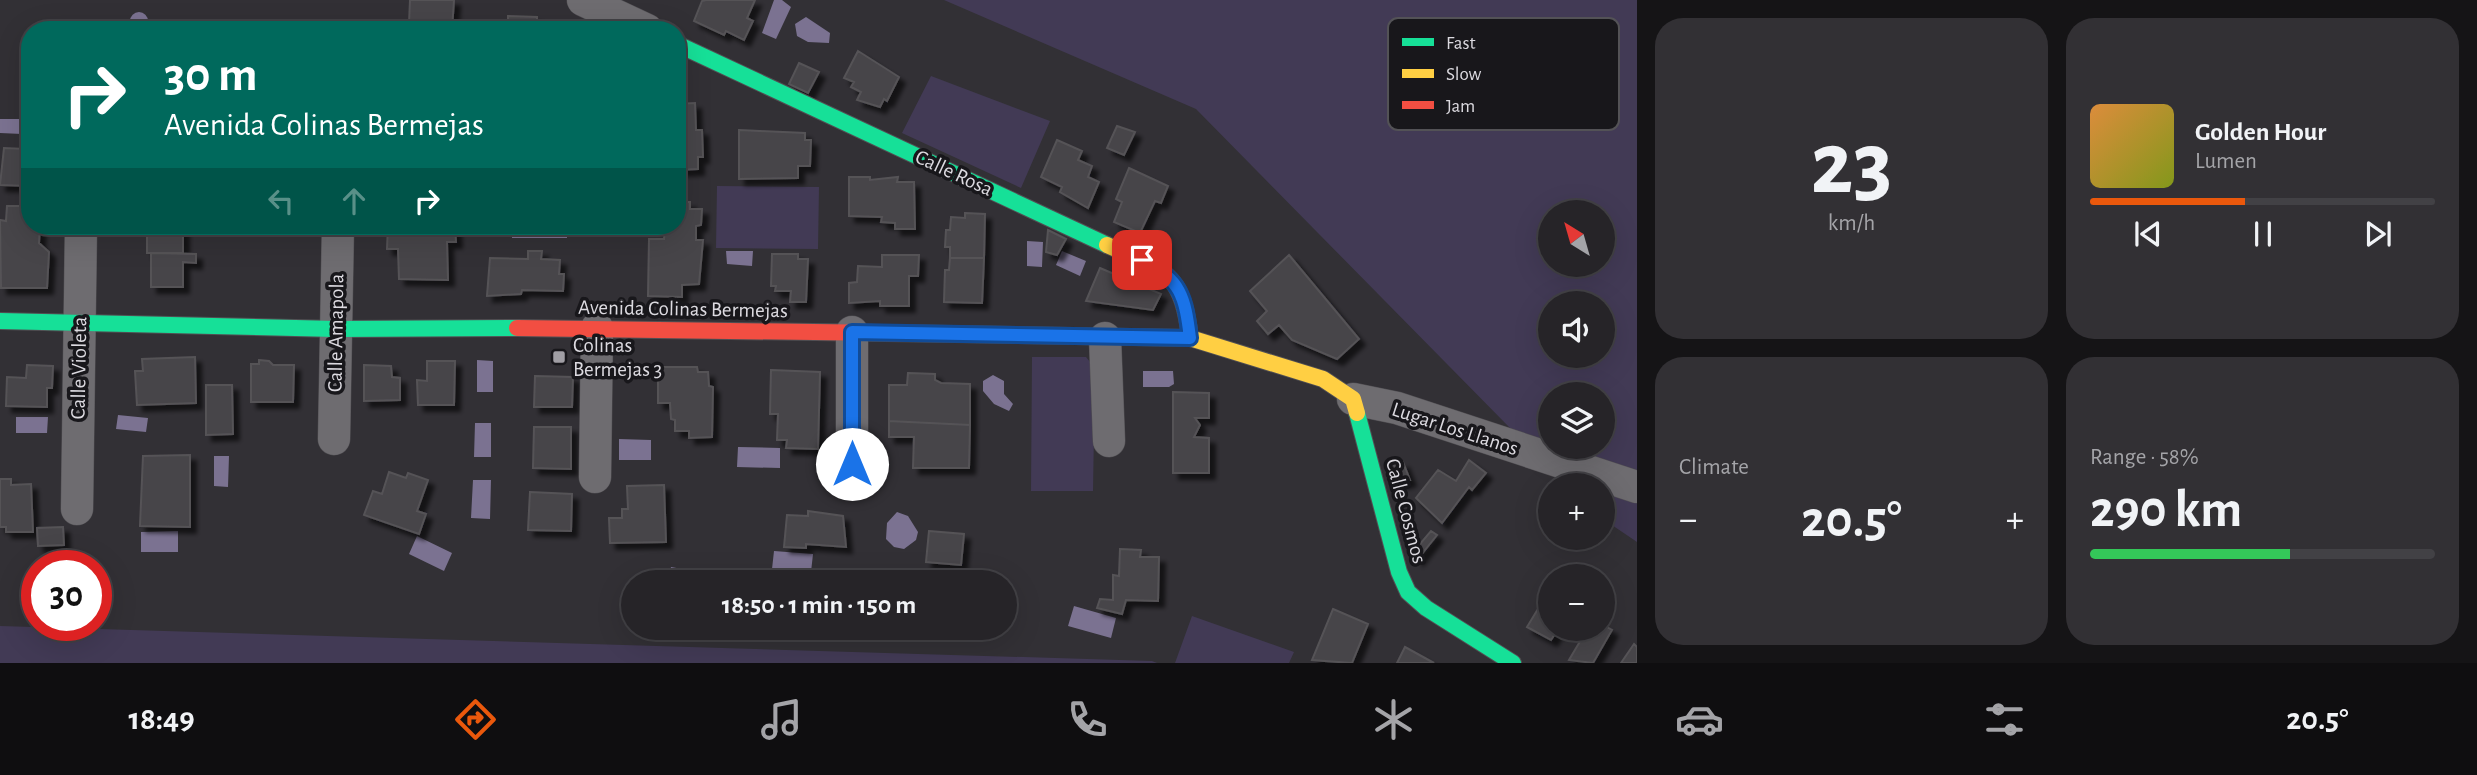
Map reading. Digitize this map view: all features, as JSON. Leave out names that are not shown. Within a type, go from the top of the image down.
[{"type":"street","points":[[583,0],[627,21]]},
{"type":"street","name":"Calle Rosa","points":[[686,48],[1166,272],[1186,302],[1190,338]]},
{"type":"street","name":"Calle Violeta","points":[[77,509],[81,235]]},
{"type":"street","name":"Calle Amapola","points":[[334,439],[338,235]]},
{"type":"street","name":"Avenida Colinas Bermejas","points":[[0,321],[336,329],[597,328],[1190,338],[1323,379],[1353,399]]},
{"type":"street","points":[[595,477],[597,328]]},
{"type":"street","points":[[852,332],[852,464]]},
{"type":"street","points":[[1105,338],[1109,441]]},
{"type":"street","name":"Lugar Los Llanos","points":[[1353,399],[1397,408],[1637,487]]},
{"type":"street","name":"Calle Cosmos","points":[[1353,399],[1399,572],[1408,592],[1426,608],[1513,663]]},
{"type":"shaded area","points":[[774,0],[782,0],[791,7],[776,39],[762,33]]},
{"type":"shaded area","points":[[944,0],[1637,0],[1637,542],[1615,527],[1615,473],[1554,473],[1540,459],[1615,459],[1615,382],[1538,382],[1538,457],[1196,109]]},
{"type":"shaded area","points":[[139,12],[148,21],[130,21],[133,15]]},
{"type":"shaded area","points":[[806,17],[830,33],[829,43],[808,42],[797,36],[795,24]]},
{"type":"shaded area","points":[[931,76],[1050,121],[1021,188],[902,133]]},
{"type":"shaded area","points":[[0,119],[21,119],[21,134],[0,133]]},
{"type":"shaded area","points":[[717,186],[819,187],[818,249],[716,248]]},
{"type":"shaded area","points":[[512,235],[567,235],[567,238],[512,238]]},
{"type":"shaded area","points":[[1027,241],[1043,242],[1042,267],[1027,266]]},
{"type":"shaded area","points":[[726,251],[753,251],[752,266],[727,264]]},
{"type":"shaded area","points":[[1062,251],[1086,261],[1080,276],[1056,265]]},
{"type":"shaded area","points":[[1032,357],[1086,357],[1095,368],[1093,491],[1031,491]]},
{"type":"shaded area","points":[[477,360],[493,361],[493,392],[477,392]]},
{"type":"shaded area","points":[[1143,371],[1173,371],[1174,384],[1169,387],[1143,387]]},
{"type":"shaded area","points":[[993,375],[1004,381],[1004,394],[1013,404],[1009,411],[994,404],[983,391],[983,381]]},
{"type":"shaded area","points":[[118,415],[148,418],[146,432],[116,429]]},
{"type":"shaded area","points":[[16,417],[48,417],[47,433],[16,433]]},
{"type":"shaded area","points":[[475,423],[491,423],[491,457],[474,457]]},
{"type":"shaded area","points":[[619,439],[651,440],[651,460],[619,460]]},
{"type":"shaded area","points":[[738,447],[780,448],[780,468],[737,467]]},
{"type":"shaded area","points":[[214,456],[229,456],[228,487],[214,486]]},
{"type":"shaded area","points":[[473,480],[491,480],[490,519],[471,518]]},
{"type":"shaded area","points":[[897,512],[908,516],[918,532],[916,540],[904,549],[894,547],[886,539],[887,523]]},
{"type":"shaded area","points":[[178,531],[178,552],[141,552],[141,532]]},
{"type":"shaded area","points":[[417,536],[452,553],[444,571],[409,554]]},
{"type":"shaded area","points":[[774,551],[813,554],[811,570],[772,569]]},
{"type":"shaded area","points":[[1074,606],[1116,618],[1111,638],[1068,626]]},
{"type":"shaded area","points":[[1192,616],[1294,652],[1289,663],[1175,663]]},
{"type":"shaded area","points":[[0,626],[21,627],[21,641],[112,641],[112,629],[1157,663],[0,663]]},
{"type":"building","points":[[410,0],[454,0],[453,21],[409,21]]},
{"type":"building","points":[[755,0],[747,18],[753,21],[744,40],[726,31],[724,35],[694,21],[702,1]]},
{"type":"building","points":[[508,16],[537,17],[537,21],[508,21]]},
{"type":"building","points":[[858,51],[899,77],[887,101],[884,99],[880,107],[857,100],[861,92],[851,87],[854,82],[844,78]]},
{"type":"building","points":[[799,63],[819,72],[808,93],[789,84]]},
{"type":"building","points":[[695,103],[696,130],[702,130],[703,157],[698,157],[698,169],[686,170],[686,104]]},
{"type":"building","points":[[1117,126],[1135,132],[1124,155],[1107,148]]},
{"type":"building","points":[[739,130],[805,133],[805,140],[811,140],[810,166],[798,166],[798,178],[739,179]]},
{"type":"building","points":[[1057,140],[1082,151],[1078,160],[1092,166],[1088,177],[1099,182],[1088,208],[1060,192],[1062,187],[1041,177]]},
{"type":"building","points":[[4,148],[21,149],[21,186],[0,185]]},
{"type":"building","points":[[1129,168],[1168,186],[1161,203],[1155,201],[1140,233],[1114,222],[1122,202],[1116,199]]},
{"type":"building","points":[[849,177],[870,177],[870,180],[898,177],[897,182],[914,182],[915,229],[895,229],[895,223],[881,222],[882,217],[849,216]]},
{"type":"building","points":[[686,202],[690,202],[690,209],[702,209],[701,225],[696,226],[696,240],[703,240],[699,284],[682,285],[682,297],[648,296],[649,239],[664,239],[664,235],[686,235]]},
{"type":"building","points":[[7,206],[21,206],[21,235],[39,235],[39,243],[49,252],[47,288],[1,288],[0,220],[6,221]]},
{"type":"building","points":[[965,213],[985,214],[984,258],[950,258],[950,247],[945,247],[946,230],[950,230],[951,217],[965,218]]},
{"type":"building","points":[[1048,230],[1066,239],[1057,255],[1046,252]]},
{"type":"building","points":[[147,235],[183,235],[183,253],[147,253]]},
{"type":"building","points":[[388,235],[456,235],[456,242],[447,242],[448,280],[399,279],[398,249],[387,249]]},
{"type":"building","points":[[528,251],[542,251],[541,259],[560,260],[559,274],[564,274],[563,291],[522,290],[521,294],[487,296],[490,258],[528,259]]},
{"type":"building","points":[[151,253],[196,254],[196,263],[183,262],[183,287],[151,287]]},
{"type":"building","points":[[772,254],[798,254],[798,259],[808,259],[806,302],[790,302],[791,291],[775,291],[776,286],[771,286]]},
{"type":"building","points":[[882,255],[919,255],[918,276],[909,276],[909,306],[880,306],[880,301],[849,303],[849,283],[857,282],[858,266],[882,267]]},
{"type":"building","points":[[1289,255],[1359,339],[1337,359],[1292,340],[1279,325],[1268,334],[1257,321],[1267,311],[1250,291]]},
{"type":"building","points":[[950,258],[984,258],[982,303],[944,302],[945,270],[949,270]]},
{"type":"building","points":[[1100,268],[1161,294],[1153,310],[1086,301]]},
{"type":"building","points":[[195,357],[196,403],[137,405],[135,371],[143,371],[142,359]]},
{"type":"building","points":[[259,360],[269,361],[273,365],[294,365],[293,402],[251,402],[251,364],[259,364]]},
{"type":"building","points":[[427,361],[455,361],[454,405],[418,405],[417,380],[427,381]]},
{"type":"building","points":[[27,365],[53,366],[52,388],[47,388],[47,407],[6,406],[7,377],[26,378]]},
{"type":"building","points":[[364,365],[391,366],[392,377],[400,378],[400,400],[364,401]]},
{"type":"building","points":[[658,367],[697,367],[698,372],[708,372],[709,386],[713,387],[712,437],[689,438],[689,431],[675,431],[670,403],[658,403]]},
{"type":"building","points":[[771,370],[820,372],[818,449],[786,448],[787,440],[777,440],[778,414],[770,414]]},
{"type":"building","points":[[908,373],[935,374],[935,380],[941,383],[970,384],[970,425],[889,421],[889,385],[907,385]]},
{"type":"building","points":[[535,376],[573,377],[572,407],[534,407]]},
{"type":"building","points":[[206,385],[232,385],[233,434],[206,435]]},
{"type":"building","points":[[1173,392],[1209,393],[1209,418],[1195,418],[1200,425],[1194,437],[1209,438],[1209,473],[1173,473]]},
{"type":"building","points":[[889,421],[970,425],[969,468],[913,468],[914,437],[889,437]]},
{"type":"building","points":[[534,427],[571,427],[571,469],[533,468]]},
{"type":"building","points":[[190,455],[190,527],[140,526],[143,456]]},
{"type":"building","points":[[1469,460],[1486,473],[1472,490],[1469,487],[1442,523],[1416,498],[1438,470],[1456,481]]},
{"type":"building","points":[[1403,462],[1410,480],[1400,483],[1394,465]]},
{"type":"building","points":[[389,472],[406,478],[408,473],[428,480],[417,511],[426,514],[419,534],[364,515],[373,491],[382,494]]},
{"type":"building","points":[[0,479],[11,479],[11,485],[31,484],[33,532],[6,532],[6,527],[0,527]]},
{"type":"building","points":[[664,485],[666,542],[610,543],[609,518],[622,518],[622,509],[628,509],[627,486]]},
{"type":"building","points":[[530,492],[572,494],[571,531],[528,530]]},
{"type":"building","points":[[808,511],[843,516],[846,547],[806,544],[806,548],[784,547],[787,515],[808,516]]},
{"type":"building","points":[[63,527],[64,545],[38,546],[37,528]]},
{"type":"building","points":[[929,531],[964,534],[961,565],[926,562]]},
{"type":"building","points":[[1431,531],[1437,535],[1417,560],[1414,551]]},
{"type":"building","points":[[1120,549],[1141,550],[1140,557],[1159,557],[1158,601],[1126,600],[1122,614],[1097,608],[1100,599],[1113,600],[1113,575],[1119,576]]},
{"type":"building","points":[[1333,609],[1368,624],[1352,663],[1312,660]]},
{"type":"building","points":[[1538,609],[1538,633],[1527,627]]},
{"type":"building","points":[[1580,641],[1606,641],[1593,663],[1569,660]]},
{"type":"building","points":[[1634,644],[1637,647],[1637,663],[1621,663]]},
{"type":"building","points":[[1405,647],[1434,663],[1397,663]]},
{"type":"traffic: fast","points":[[686,48],[1107,245]]},
{"type":"traffic: fast","points":[[0,321],[336,329],[517,328]]},
{"type":"traffic: fast","points":[[1357,413],[1399,572],[1408,592],[1426,608],[1513,663]]},
{"type":"traffic: slow","points":[[1107,245],[1143,261],[1167,276],[1182,298],[1190,338]]},
{"type":"traffic: slow","points":[[954,334],[1190,338],[1323,379],[1353,399],[1357,413]]},
{"type":"traffic: jam","points":[[517,328],[954,334]]},
{"type":"place","name":"Colinas Bermejas 3","points":[[559,357]]},
{"type":"route","points":[[852,464],[852,332],[1190,338],[1186,302],[1166,272],[1142,260]]}]
